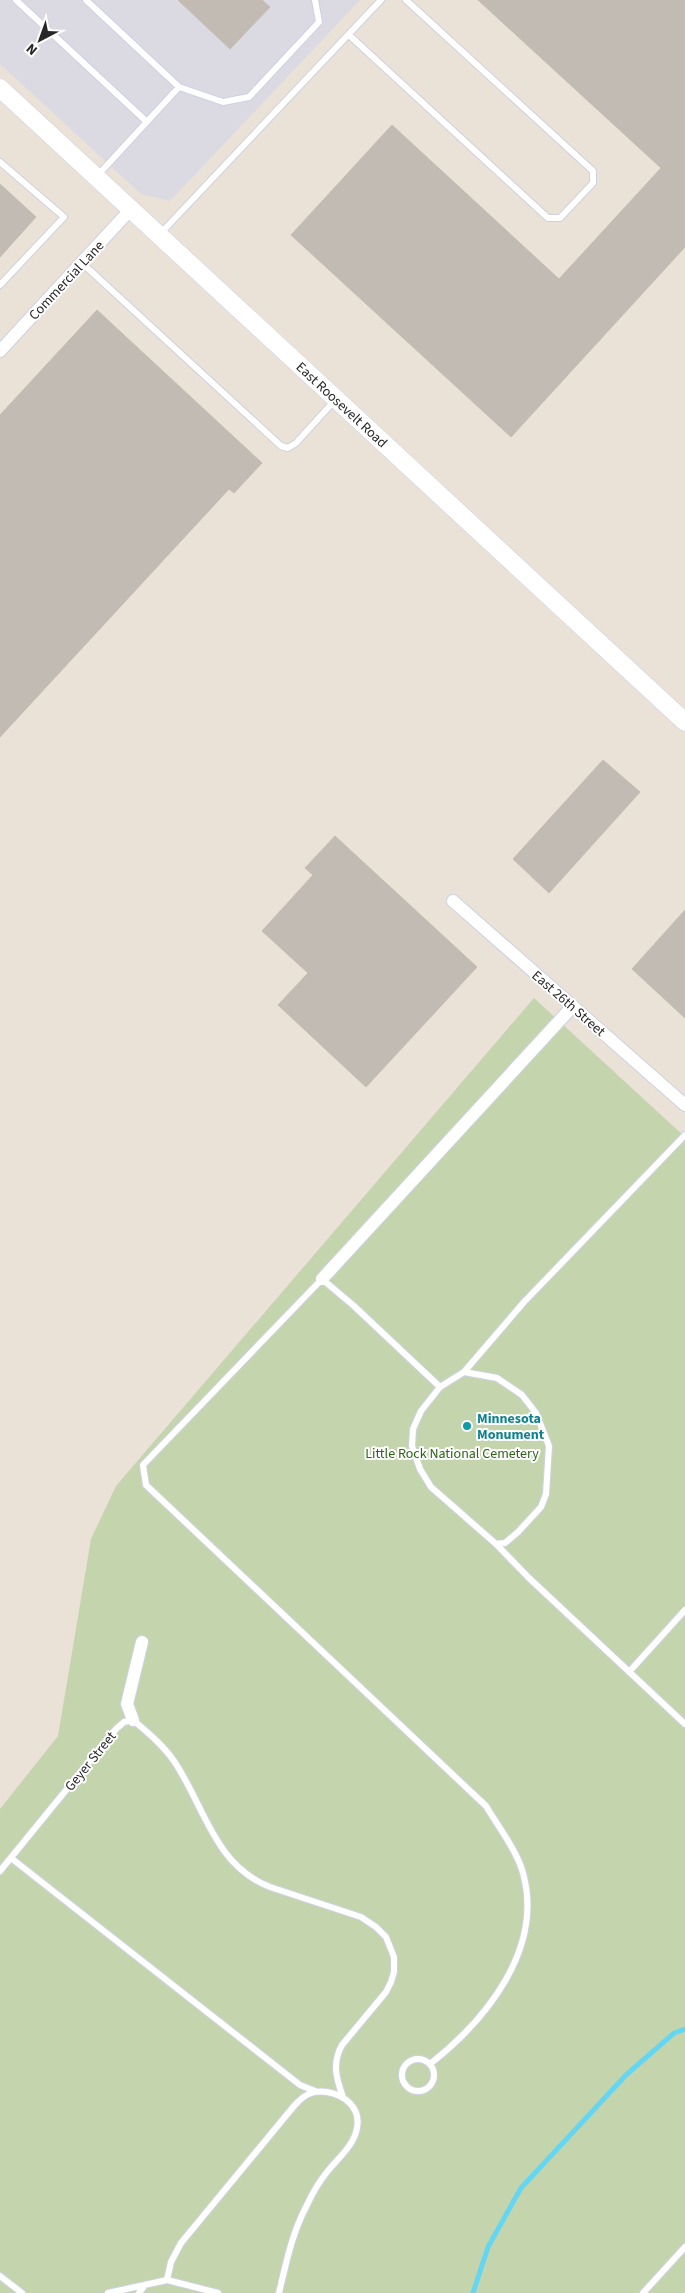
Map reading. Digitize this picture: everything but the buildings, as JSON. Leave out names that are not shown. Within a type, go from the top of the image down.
[{"type":"main road","name":"East Roosevelt Road","points":[[0,88],[685,722]]},
{"type":"street","name":"Commercial Lane","points":[[0,352],[131,209]]},
{"type":"street","name":"East 26th Street","points":[[452,901],[685,1105]]},
{"type":"street","points":[[322,1279],[572,1006]]},
{"type":"street","points":[[134,1720],[127,1704],[142,1642]]},
{"type":"lane","points":[[16,0],[147,122]]},
{"type":"lane","points":[[86,0],[179,87],[223,102],[249,97],[319,22],[315,0]]},
{"type":"lane","points":[[160,235],[381,0]]},
{"type":"lane","points":[[349,35],[548,218],[560,218],[593,183],[593,171],[406,0]]},
{"type":"lane","points":[[96,177],[179,87]]},
{"type":"lane","points":[[0,162],[64,217],[0,285]]},
{"type":"lane","points":[[82,263],[281,446],[288,448],[296,443],[337,398]]},
{"type":"lane","points":[[685,1135],[524,1302],[464,1372],[440,1387],[421,1411],[413,1429],[412,1446],[430,1488],[496,1544],[529,1578],[685,1724]]},
{"type":"lane","points":[[430,2064],[454,2045],[477,2022],[505,1983],[523,1942],[528,1904],[523,1872],[504,1835],[486,1806],[146,1485],[143,1465],[322,1279],[354,1306],[440,1387]]},
{"type":"lane","points":[[464,1372],[496,1378],[522,1395],[536,1413],[549,1446],[546,1494],[541,1507],[518,1532],[505,1542],[496,1544]]},
{"type":"lane","points":[[629,1672],[685,1610]]},
{"type":"lane","points":[[134,1720],[158,1741],[174,1761],[219,1845],[234,1864],[255,1881],[361,1917],[376,1927],[386,1937],[394,1957],[394,1972],[386,1992],[342,2045],[338,2054],[335,2063],[336,2078],[343,2097],[352,2105],[357,2116],[357,2128],[354,2139],[326,2173],[306,2206],[288,2251],[279,2293]]},
{"type":"lane","name":"Geyer Street","points":[[0,1871],[116,1729],[124,1722],[134,1720]]},
{"type":"lane","points":[[11,1858],[300,2085],[315,2091],[343,2097]]},
{"type":"lane","points":[[420,2058],[430,2064],[435,2073],[430,2087],[426,2090],[415,2091],[406,2085],[402,2075],[409,2061],[420,2058]]},
{"type":"lane","points":[[167,2280],[171,2262],[181,2243],[294,2106],[305,2094],[315,2091]]},
{"type":"lane","points":[[643,2293],[685,2247]]},
{"type":"lane","points":[[0,2276],[22,2293]]},
{"type":"lane","points":[[108,2293],[167,2280],[218,2293]]},
{"type":"lane","points":[[139,2293],[145,2285]]},
{"type":"shaded area","points":[[0,0],[360,0],[170,201],[141,194],[0,64]]},
{"type":"green space","name":"Little Rock National Cemetery","points":[[534,998],[685,1137],[685,2293],[0,2293],[0,1809],[58,1736],[91,1539],[116,1486]]},
{"type":"waterway","points":[[473,2293],[488,2247],[521,2188],[626,2075],[674,2033],[685,2029]]},
{"type":"place","name":"Minnesota Monument","points":[[467,1426]]}]
